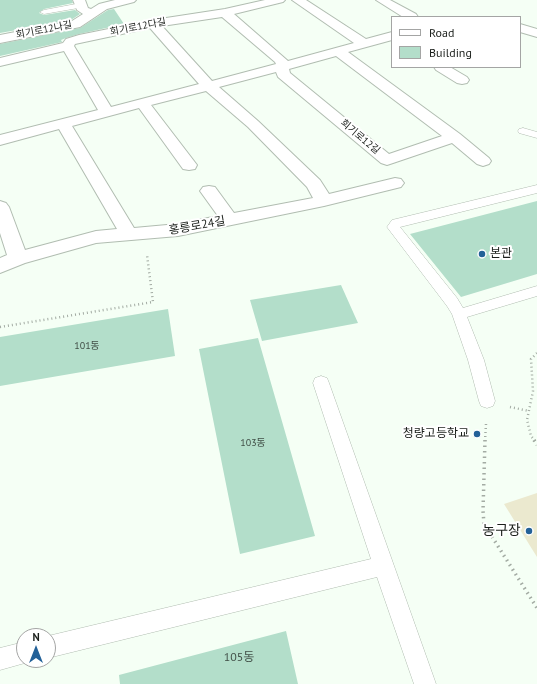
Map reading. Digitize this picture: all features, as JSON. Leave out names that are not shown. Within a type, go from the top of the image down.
[{"type":"street","name":"회기로12나길","points":[[0,39],[76,24],[106,5],[130,0]]},
{"type":"street","name":"회기로12다길","points":[[0,62],[68,46],[70,42],[79,39],[153,24],[225,13],[279,0]]},
{"type":"street","points":[[298,0],[365,44]]},
{"type":"street","points":[[382,0],[410,16]]},
{"type":"street","points":[[80,3],[83,10],[92,14]]},
{"type":"street","name":"회기로12길","points":[[225,13],[282,61],[284,66],[283,74],[387,160],[454,138]]},
{"type":"street","points":[[153,24],[208,85],[253,124],[314,184],[324,201]]},
{"type":"street","points":[[521,28],[537,33]]},
{"type":"street","points":[[0,140],[284,66],[391,36]]},
{"type":"street","points":[[68,46],[107,112]]},
{"type":"street","points":[[338,51],[483,161]]},
{"type":"street","points":[[443,68],[462,80]]},
{"type":"street","points":[[142,103],[189,165]]},
{"type":"street","points":[[63,123],[137,233]]},
{"type":"street","name":"홍릉로24길","points":[[0,266],[18,258],[96,237],[178,230],[324,201],[395,183]]},
{"type":"street","points":[[209,191],[230,220]]},
{"type":"street","points":[[0,207],[18,258]]},
{"type":"lane","name":"회기로12나길","points":[[44,12],[80,3]]},
{"type":"lane","points":[[523,131],[537,134]]},
{"type":"lane","points":[[487,401],[476,360],[459,314],[452,302],[393,227],[396,223],[537,189]]},
{"type":"lane","points":[[459,314],[537,291]]},
{"type":"lane","points":[[321,383],[425,684]]},
{"type":"lane","points":[[56,645],[383,566]]},
{"type":"lane","points":[[0,659],[16,655]]},
{"type":"path","points":[[0,327],[153,302],[137,233]]},
{"type":"path","points":[[537,353],[531,359],[532,391],[527,420],[529,429],[537,445]]},
{"type":"path","points":[[529,411],[487,401],[483,512],[484,524],[537,608]]},
{"type":"shaded area","name":"농구장","points":[[537,493],[537,557],[504,504]]},
{"type":"building","points":[[0,0],[72,0],[73,3],[44,9],[39,13],[44,15],[75,10],[80,14],[71,20],[0,33]]},
{"type":"building","points":[[114,9],[124,24],[79,34],[61,40],[62,42],[0,56],[0,44],[80,28],[108,10]]},
{"type":"building","name":"본관","points":[[537,201],[537,274],[461,297],[410,234]]},
{"type":"building","points":[[341,285],[358,323],[262,341],[250,300]]},
{"type":"building","points":[[168,309],[175,356],[0,386],[0,337]]},
{"type":"building","points":[[258,338],[315,536],[240,554],[199,349]]},
{"type":"building","points":[[286,631],[298,684],[120,684],[119,675]]},
{"type":"place","name":"본관","points":[[482,254]]},
{"type":"place","name":"청량고등학교","points":[[477,434]]},
{"type":"place","name":"농구장","points":[[529,531]]}]
